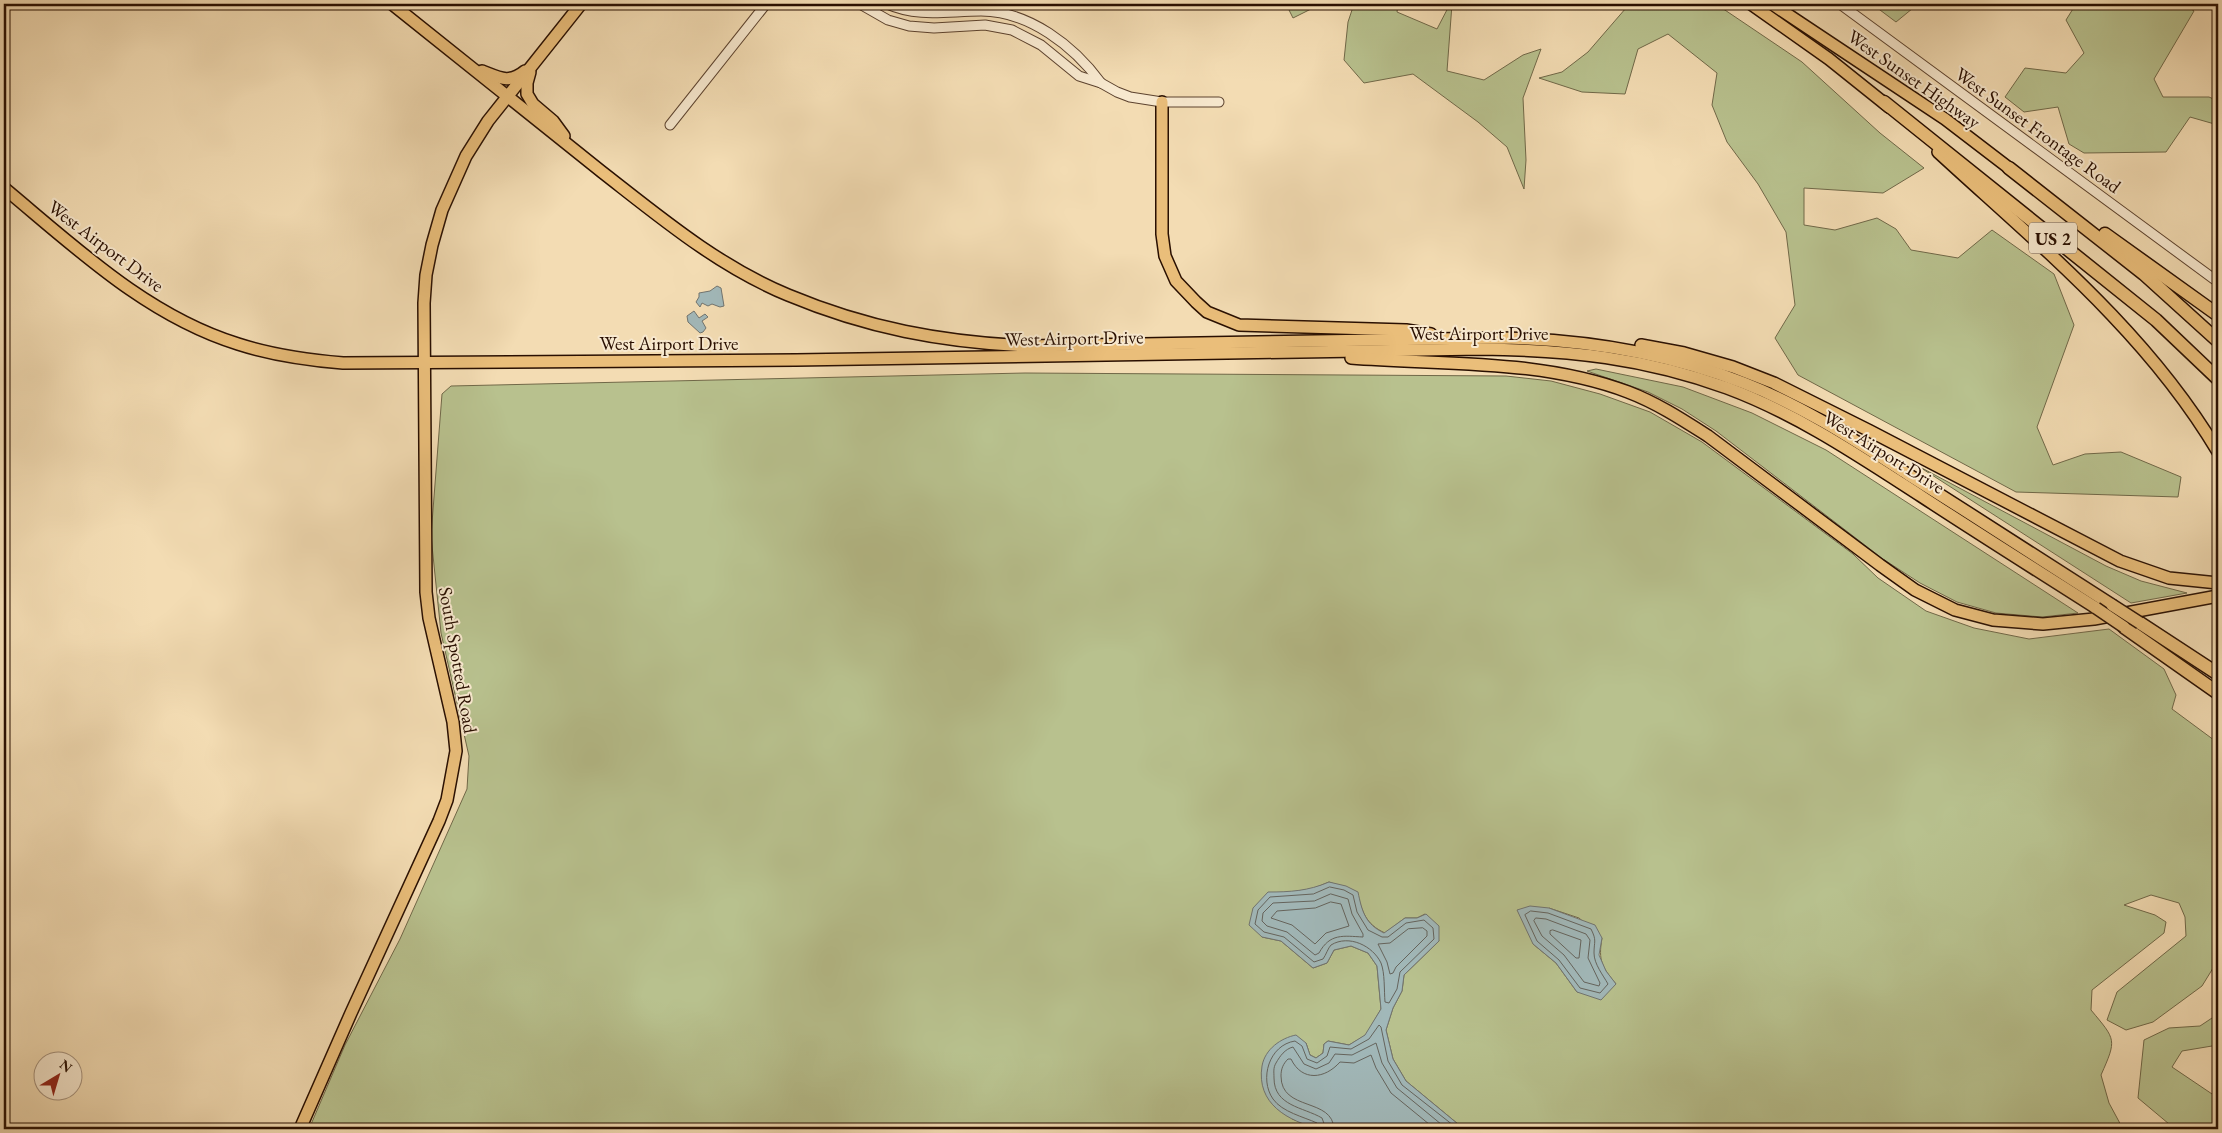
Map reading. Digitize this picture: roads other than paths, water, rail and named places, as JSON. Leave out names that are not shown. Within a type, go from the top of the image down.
[{"type":"highway","name":"US 2","points":[[1884,102],[2156,320],[2218,379]]},
{"type":"highway","name":"US 2","points":[[2009,168],[2144,274],[2218,341]]},
{"type":"highway","points":[[2009,168],[2218,315]]},
{"type":"highway","points":[[2140,623],[2218,674]]},
{"type":"highway","points":[[2124,627],[2218,693]]},
{"type":"main road","name":"West Airport Drive","points":[[392,4],[678,232],[742,272],[786,294],[821,308],[879,326],[925,337],[1027,346],[1470,339],[1555,340],[1626,349],[1678,361],[1744,383],[1790,404],[1831,426],[2140,623]]},
{"type":"main road","name":"South Spotted Road","points":[[300,1129],[438,821],[447,800],[452,777],[456,751],[453,722],[434,646],[426,592],[423,361],[426,275],[442,210],[466,156],[479,134],[581,4]]},
{"type":"main road","name":"West Sunset Highway","points":[[1751,4],[1816,49],[1884,102],[2116,318],[2166,375],[2218,452]]},
{"type":"main road","name":"West Sunset Highway","points":[[1772,4],[1944,120],[2009,168]]},
{"type":"main road","points":[[470,66],[506,79],[520,75],[532,65]]},
{"type":"main road","points":[[532,65],[526,94],[533,104],[554,121],[573,149]]},
{"type":"main road","points":[[1162,102],[1162,234],[1165,256],[1176,281],[1207,312],[1239,325],[1406,330],[1470,339]]},
{"type":"main road","name":"West Airport Drive","points":[[4,188],[122,284],[166,311],[213,334],[260,350],[317,361],[343,363],[776,360],[1481,349],[1557,351],[1618,358],[1698,378],[1759,401],[1818,430],[2124,627]]},
{"type":"main road","points":[[1555,340],[1593,339],[1635,344],[1684,353],[1733,367],[1774,383],[1819,405],[2120,561],[2169,578],[2218,584]]},
{"type":"main road","points":[[1285,352],[1518,368],[1577,378],[1629,392],[1677,416],[1708,436],[1915,590],[1955,610],[1993,620],[2044,624],[2077,621],[2218,596]]},
{"type":"street","points":[[670,125],[766,4]]},
{"type":"street","points":[[860,4],[900,24],[934,28],[985,25],[1012,30],[1041,45],[1079,76],[1101,83],[1130,97],[1162,102],[1219,102]]},
{"type":"street","points":[[887,4],[905,10],[931,14],[996,12],[1017,17],[1050,34],[1088,65],[1101,83]]},
{"type":"street","name":"West Sunset Frontage Road","points":[[1840,4],[2218,282]]},
{"type":"street","points":[[900,24],[905,10]]},
{"type":"street","points":[[1012,30],[1017,17]]},
{"type":"water","points":[[717,286],[721,288],[724,306],[720,307],[712,304],[708,306],[702,303],[700,307],[696,302],[699,293],[710,291]]},
{"type":"water","points":[[694,311],[699,318],[705,314],[708,317],[702,321],[706,328],[703,332],[700,333],[688,322],[687,316]]},
{"type":"water","points":[[1329,882],[1346,886],[1358,892],[1368,921],[1384,933],[1405,918],[1417,918],[1426,914],[1439,926],[1439,941],[1404,975],[1402,991],[1393,1008],[1386,1030],[1393,1059],[1406,1081],[1464,1129],[1325,1130],[1308,1126],[1286,1116],[1269,1101],[1261,1079],[1262,1066],[1266,1054],[1274,1045],[1296,1035],[1306,1043],[1310,1055],[1316,1058],[1323,1053],[1324,1044],[1328,1041],[1349,1045],[1365,1035],[1381,1009],[1377,966],[1368,953],[1351,946],[1334,950],[1327,963],[1313,968],[1281,941],[1262,937],[1249,925],[1253,908],[1268,892],[1299,890]]},
{"type":"water","points":[[1530,906],[1549,908],[1595,925],[1602,938],[1599,955],[1606,971],[1616,984],[1601,1000],[1577,992],[1556,963],[1533,944],[1517,910]]}]
